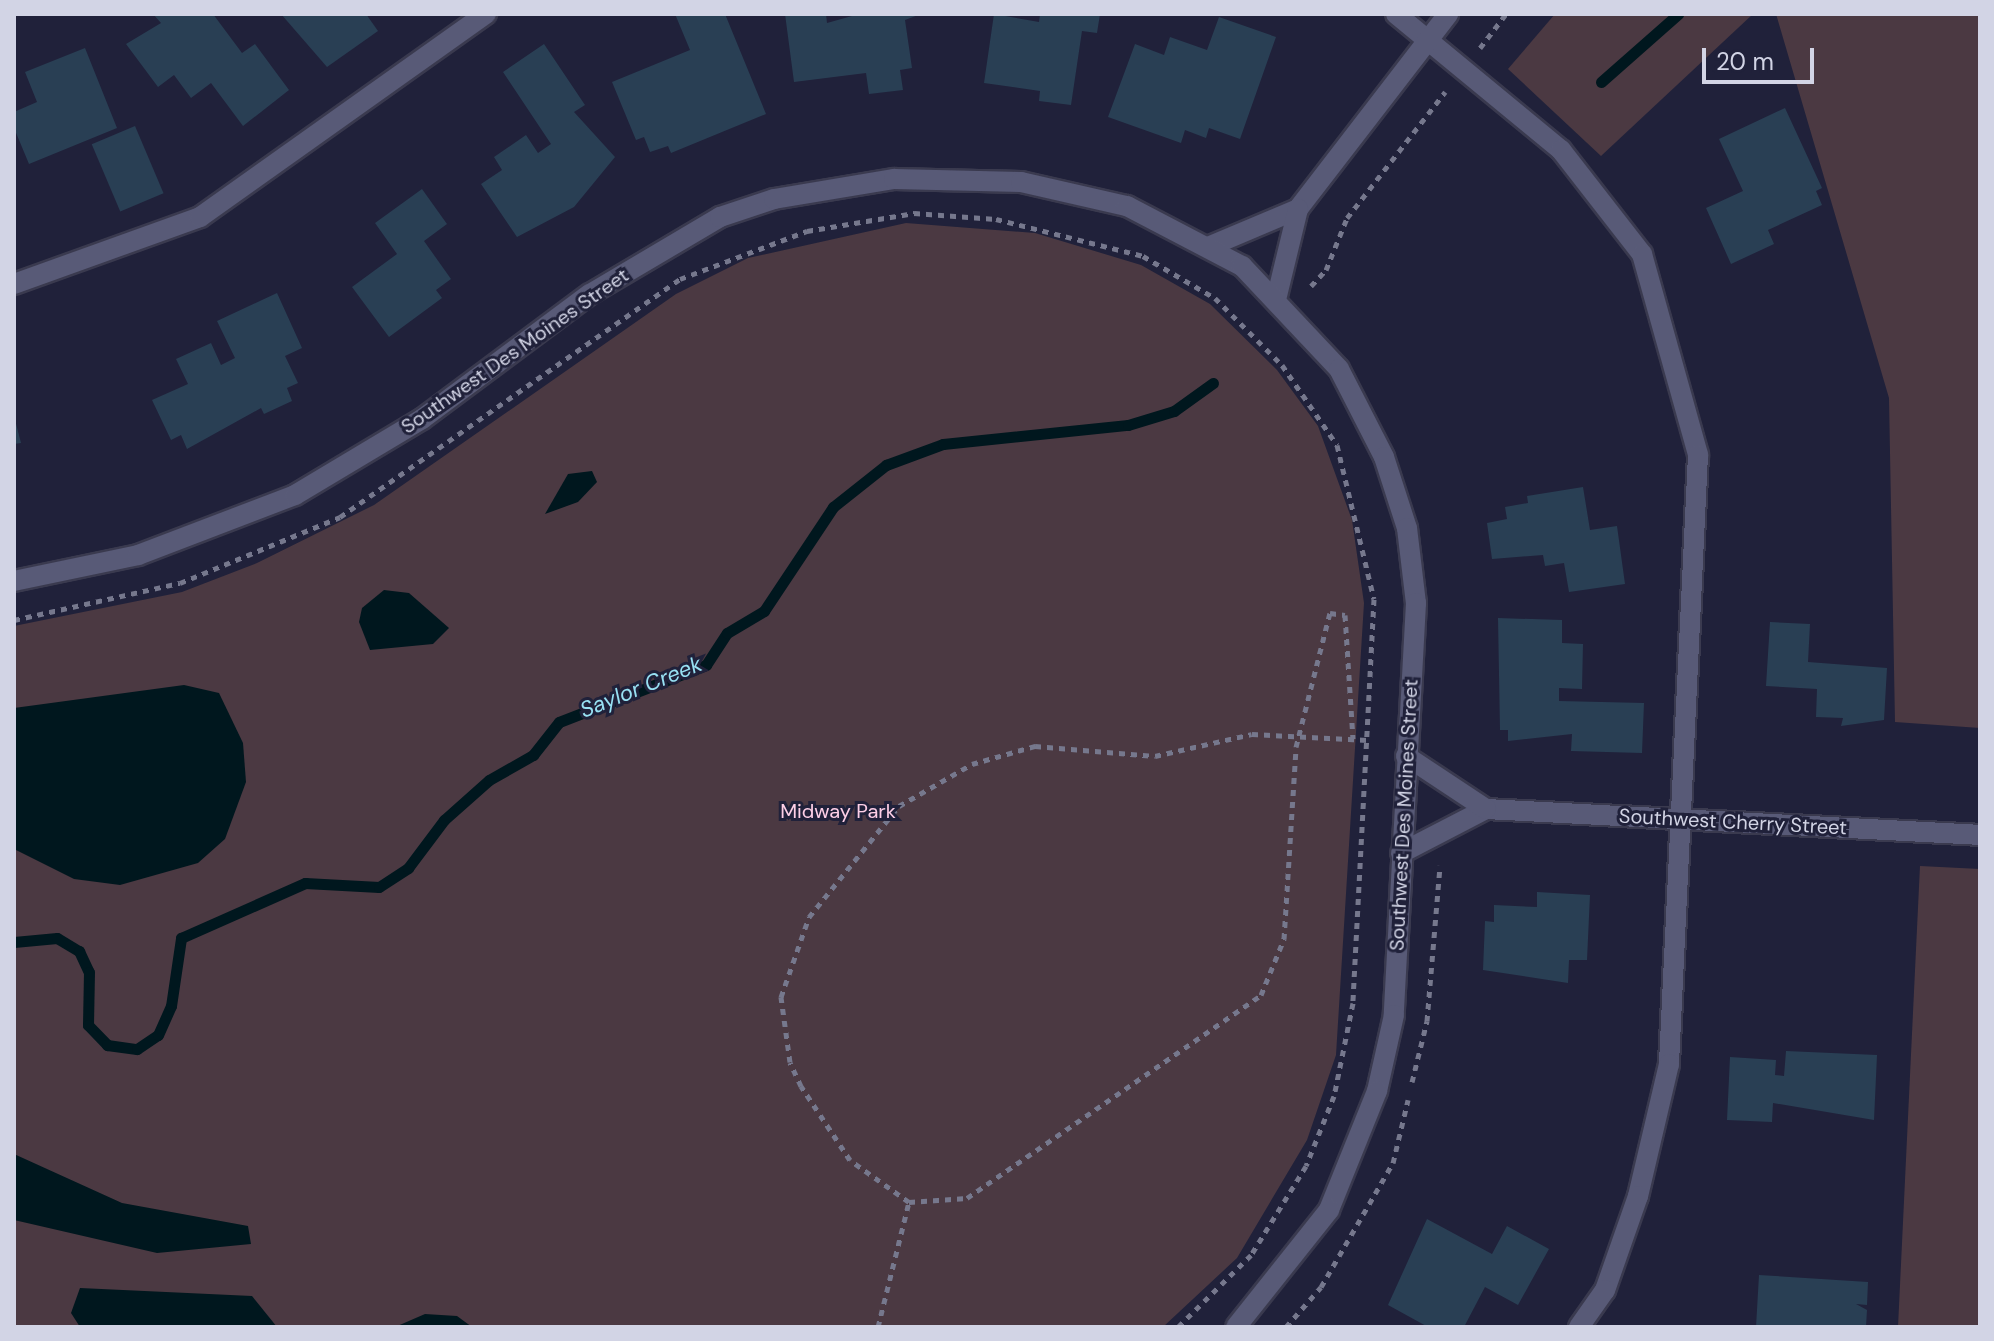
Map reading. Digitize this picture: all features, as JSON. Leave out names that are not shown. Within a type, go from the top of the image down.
[{"type":"street","points":[[14,284],[200,217],[486,14]]},
{"type":"street","points":[[1396,14],[1561,150],[1642,254],[1698,455],[1676,998],[1657,1120],[1605,1290],[1579,1327]]},
{"type":"street","points":[[1277,296],[1298,209],[1448,14]]},
{"type":"street","name":"Southwest Des Moines Street","points":[[14,581],[138,555],[295,495],[422,419],[590,294],[720,217],[774,199],[894,179],[1021,182],[1127,206],[1208,247],[1277,296],[1339,369],[1384,457],[1407,528],[1416,603],[1394,1015],[1361,1139],[1329,1210],[1236,1327]]},
{"type":"street","points":[[1208,247],[1298,209]]},
{"type":"street","points":[[1401,853],[1486,809],[1406,756]]},
{"type":"street","name":"Southwest Cherry Street","points":[[1486,809],[1980,835]]},
{"type":"path","points":[[1475,54],[1506,14]]},
{"type":"path","points":[[1306,290],[1326,270],[1347,218],[1453,82]]},
{"type":"path","points":[[14,620],[180,583],[340,517],[680,279],[750,248],[862,219],[959,213],[1063,231],[1143,256],[1215,298],[1310,399],[1337,445],[1365,544],[1374,599],[1353,1003],[1334,1096],[1306,1166],[1251,1255],[1178,1327]]},
{"type":"path","points":[[1353,739],[1345,615],[1330,613],[1298,739],[1284,939],[1261,995],[967,1198],[909,1202],[850,1160],[801,1086],[784,1036],[787,967],[809,917],[855,853],[929,785],[999,754],[1091,745],[1155,756],[1252,734],[1298,739],[1368,740]]},
{"type":"path","points":[[878,1327],[909,1202]]},
{"type":"green space","points":[[1555,14],[1753,14],[1601,156],[1508,69]]},
{"type":"green space","points":[[1776,14],[1980,14],[1980,728],[1895,722],[1889,398]]},
{"type":"green space","name":"Midway Park","points":[[906,223],[1035,233],[1141,265],[1210,304],[1277,370],[1318,426],[1352,520],[1364,603],[1336,1055],[1307,1140],[1237,1258],[1163,1327],[14,1327],[14,626],[182,592],[257,563],[374,505],[676,294],[748,258]]},
{"type":"green space","points":[[1920,866],[1980,869],[1980,1327],[1898,1327]]},
{"type":"water","points":[[592,471],[597,482],[578,502],[545,514],[568,474]]},
{"type":"water","points":[[384,590],[409,593],[449,628],[433,644],[370,650],[359,622],[362,608]]},
{"type":"water","points":[[184,685],[219,693],[243,743],[246,782],[225,839],[198,863],[120,885],[74,879],[14,849],[14,708]]},
{"type":"water","points":[[14,1154],[122,1203],[248,1226],[251,1244],[157,1253],[14,1220]]},
{"type":"water","points":[[80,1288],[252,1296],[277,1327],[80,1327],[71,1313]]},
{"type":"water","points":[[425,1314],[457,1316],[472,1327],[395,1327]]},
{"type":"building","points":[[153,14],[213,14],[242,53],[255,44],[289,90],[243,126],[211,83],[191,98],[174,75],[158,87],[126,44],[161,23]]},
{"type":"building","points":[[281,14],[366,14],[378,31],[327,67]]},
{"type":"building","points":[[675,14],[725,14],[766,114],[671,153],[668,146],[650,152],[644,137],[636,140],[612,82],[690,50]]},
{"type":"building","points":[[785,14],[826,14],[827,23],[859,14],[921,14],[905,20],[912,68],[900,70],[903,90],[869,94],[866,73],[794,82]]},
{"type":"building","points":[[994,14],[1039,22],[1040,14],[1100,14],[1097,33],[1082,31],[1071,105],[1039,101],[1040,91],[984,83]]},
{"type":"building","points":[[1219,17],[1276,37],[1240,139],[1209,128],[1206,138],[1185,130],[1181,143],[1108,117],[1135,44],[1164,55],[1170,37],[1207,50]]},
{"type":"building","points":[[544,44],[585,105],[574,112],[615,157],[574,207],[517,237],[481,184],[502,170],[494,157],[526,135],[538,153],[551,144],[503,72]]},
{"type":"building","points":[[85,48],[117,128],[29,164],[14,128],[14,112],[37,102],[25,72]]},
{"type":"building","points":[[1785,108],[1822,188],[1816,191],[1822,205],[1768,230],[1774,244],[1731,264],[1706,208],[1743,191],[1719,139]]},
{"type":"building","points":[[135,126],[164,193],[120,212],[92,144]]},
{"type":"building","points":[[422,189],[447,224],[424,241],[451,279],[436,290],[442,298],[389,337],[352,287],[397,254],[375,223]]},
{"type":"building","points":[[277,293],[302,348],[285,356],[298,383],[287,388],[292,401],[264,414],[261,408],[187,449],[181,435],[171,440],[152,400],[188,384],[176,359],[211,343],[221,365],[235,358],[217,321]]},
{"type":"building","points":[[14,416],[21,443],[14,444]]},
{"type":"building","points":[[1583,487],[1590,530],[1617,526],[1625,584],[1569,592],[1564,563],[1545,566],[1543,555],[1492,559],[1487,523],[1507,519],[1505,507],[1528,503],[1527,496]]},
{"type":"building","points":[[1498,618],[1562,620],[1562,643],[1583,644],[1582,689],[1559,688],[1559,701],[1644,703],[1642,753],[1571,751],[1572,734],[1508,741],[1508,730],[1500,730]]},
{"type":"building","points":[[1770,622],[1810,624],[1808,662],[1887,668],[1884,720],[1841,726],[1843,718],[1816,717],[1817,689],[1766,686]]},
{"type":"building","points":[[1537,892],[1590,895],[1587,960],[1569,960],[1568,983],[1483,970],[1485,921],[1494,922],[1494,905],[1537,907]]},
{"type":"building","points":[[1786,1051],[1877,1055],[1874,1120],[1773,1103],[1772,1122],[1727,1120],[1730,1057],[1776,1060],[1775,1075],[1784,1076]]},
{"type":"building","points":[[1427,1219],[1492,1254],[1507,1226],[1549,1249],[1518,1305],[1485,1287],[1464,1327],[1428,1327],[1388,1305]]},
{"type":"building","points":[[1759,1275],[1868,1282],[1867,1305],[1856,1304],[1867,1310],[1866,1327],[1756,1327]]},
{"type":"waterway","name":"Saylor Creek","points":[[1601,82],[1678,14]]},
{"type":"waterway","name":"Saylor Creek","points":[[14,942],[57,938],[79,951],[89,972],[88,1025],[107,1045],[137,1049],[158,1035],[171,1006],[181,938],[305,883],[379,887],[408,868],[444,820],[489,780],[533,755],[559,722],[706,665],[727,633],[764,611],[833,507],[886,465],[943,444],[1128,425],[1174,411],[1213,383]]}]
